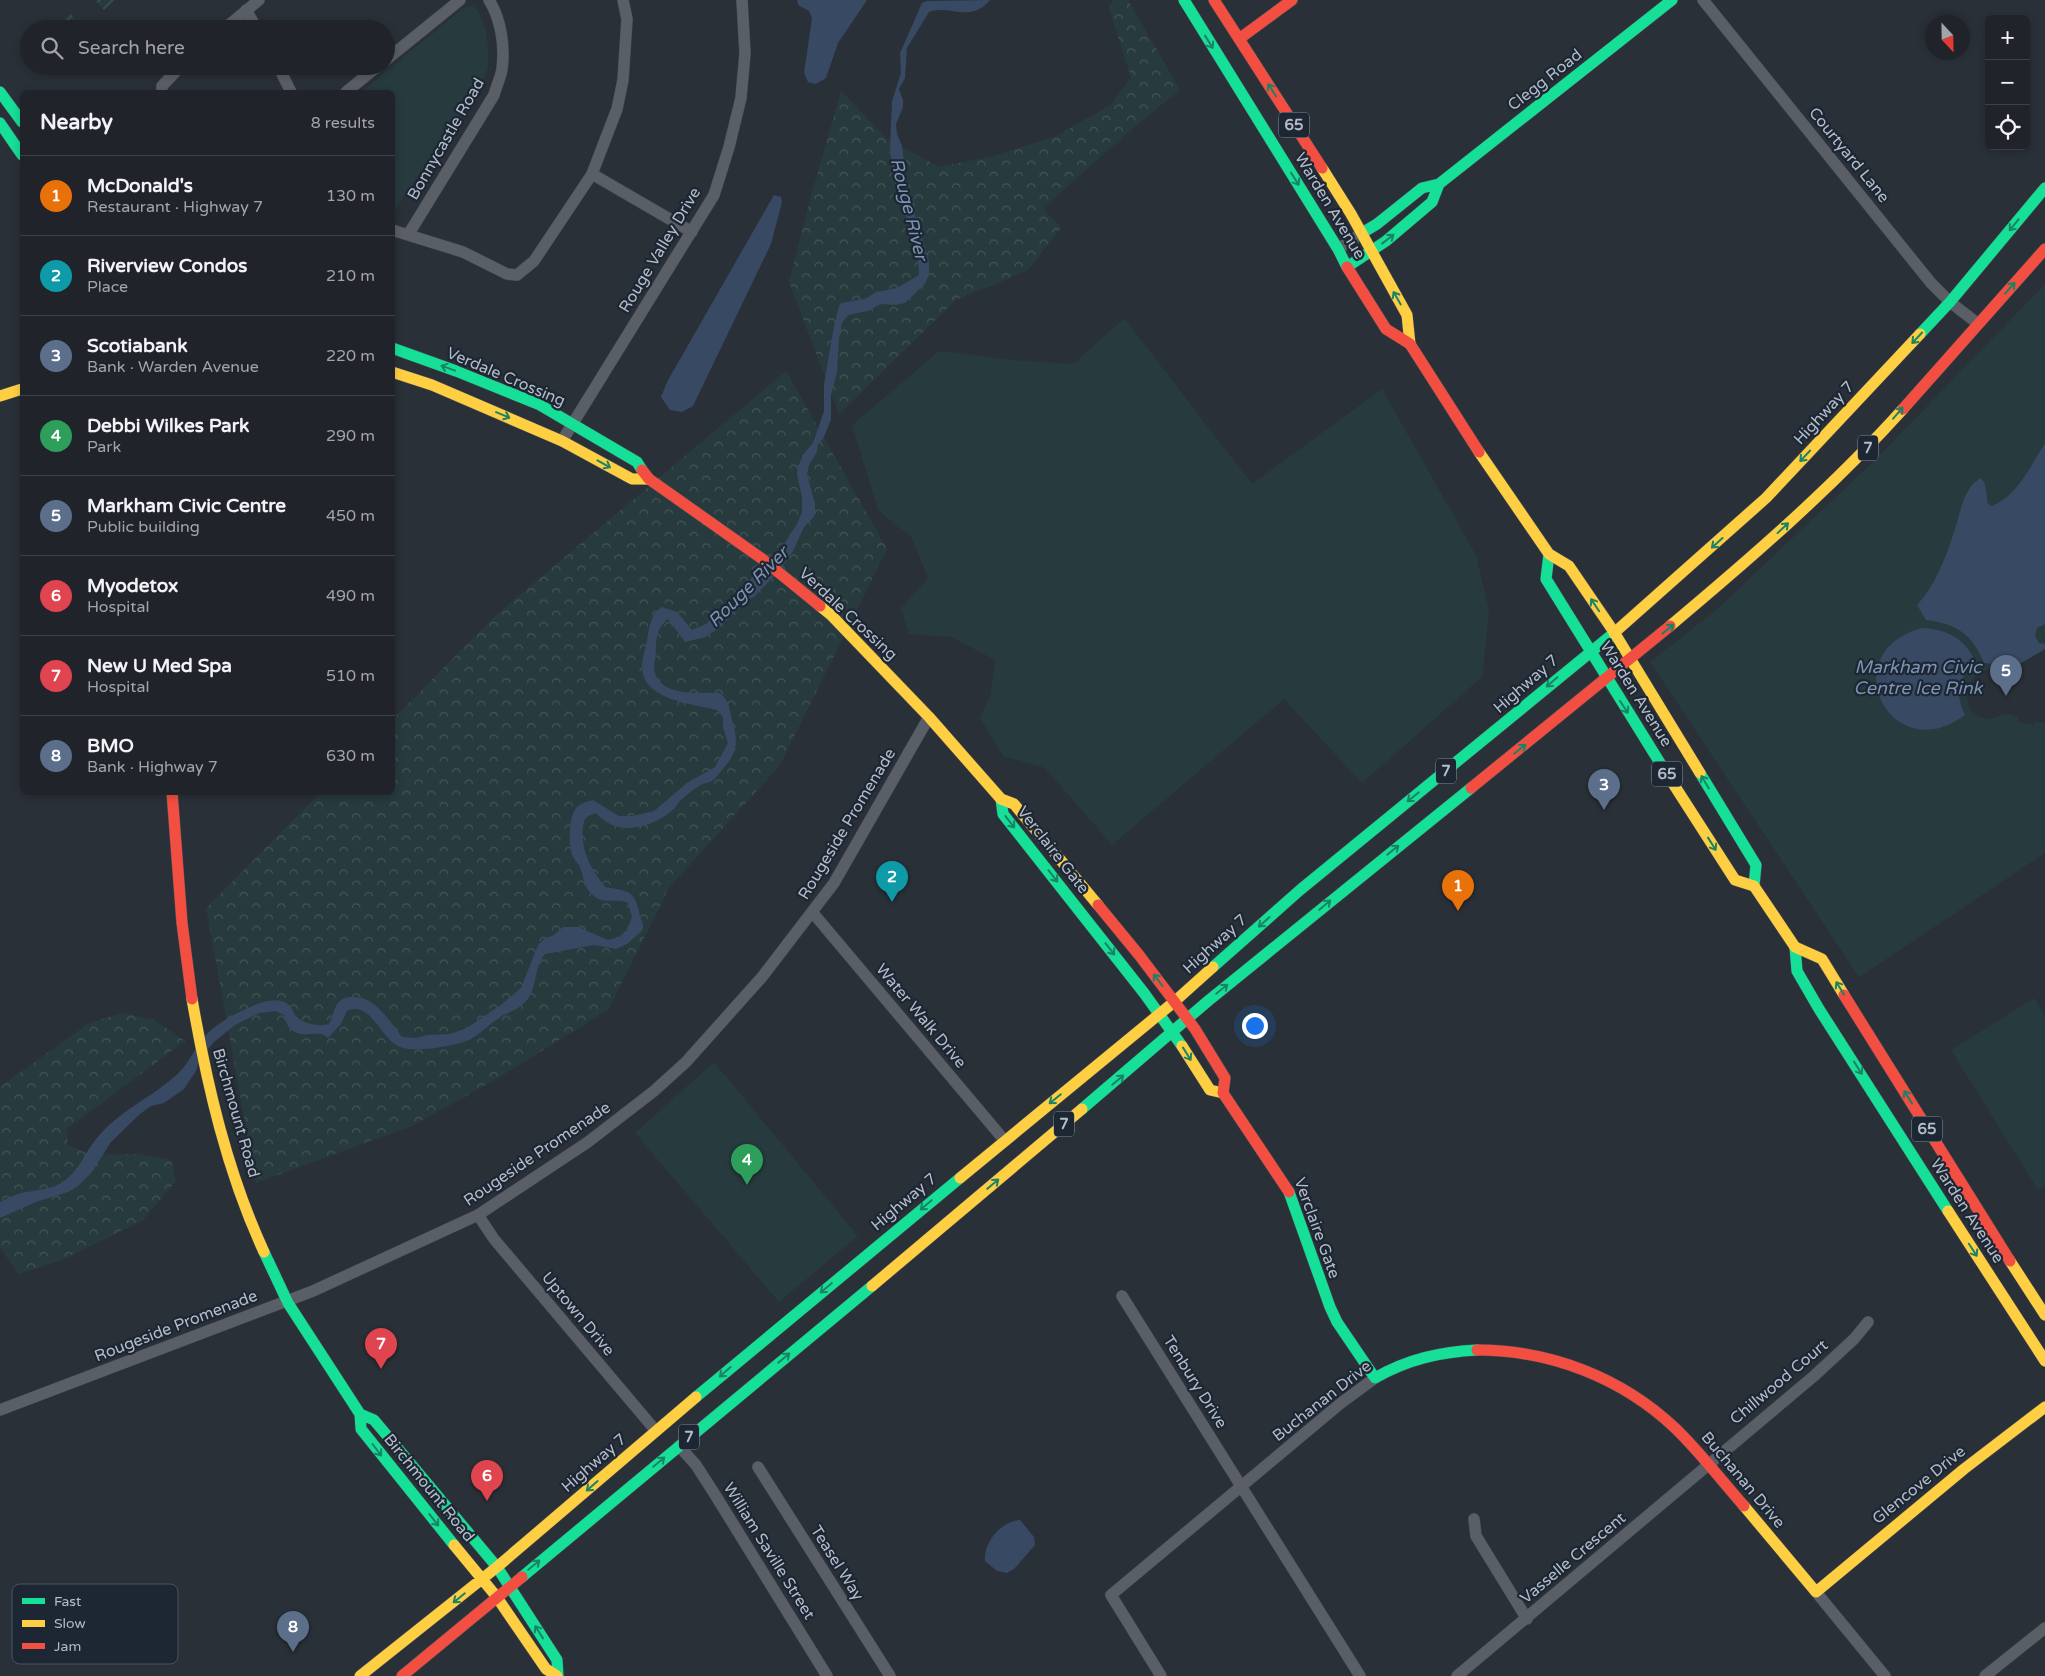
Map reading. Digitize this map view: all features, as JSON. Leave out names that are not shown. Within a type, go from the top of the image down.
[{"type":"main road","name":"Warden Avenue","points":[[1184,0],[1386,330],[1410,344]]},
{"type":"main road","name":"Warden Avenue","points":[[1214,0],[1352,214],[1407,315],[1410,344],[1490,469],[1549,554],[1569,566],[1614,632],[1756,865],[1754,886]]},
{"type":"main road","points":[[1239,39],[1292,0]]},
{"type":"main road","name":"Clegg Road","points":[[1362,233],[1377,224],[1422,188],[1439,184],[1672,0]]},
{"type":"main road","points":[[0,92],[20,119]]},
{"type":"main road","points":[[0,123],[20,152]]},
{"type":"main road","name":"Clegg Road","points":[[1348,267],[1386,241],[1432,202],[1439,184]]},
{"type":"main road","name":"Highway 7","points":[[360,1676],[497,1567],[762,1341],[1174,1002],[1300,890],[1507,722],[1589,651],[1641,610],[1766,498],[1950,302],[2045,188]]},
{"type":"main road","name":"7","points":[[402,1676],[956,1216],[1187,1019],[1355,880],[1630,660],[1747,561],[1865,451],[1977,323],[2045,249]]},
{"type":"main road","name":"Verdale Crossing","points":[[395,349],[540,405],[637,462],[649,479],[761,558],[831,615],[930,717],[1000,799]]},
{"type":"main road","name":"Verdale Crossing","points":[[395,373],[456,395],[562,441],[632,479],[649,479]]},
{"type":"main road","points":[[0,396],[20,389]]},
{"type":"main road","name":"Warden Avenue","points":[[1549,554],[1546,579],[1589,651],[1735,880],[1754,886],[1795,946],[1822,960],[2045,1315]]},
{"type":"main road","name":"Birchmount Road","points":[[172,795],[176,869],[186,971],[201,1054],[218,1120],[260,1243],[288,1301],[360,1414],[361,1429],[379,1454],[410,1489],[481,1580],[496,1596],[546,1669],[557,1676]]},
{"type":"main road","name":"Verclaire Gate","points":[[1000,799],[1014,804],[1135,951],[1187,1019],[1225,1078],[1223,1093],[1289,1190],[1330,1307],[1337,1322],[1374,1378]]},
{"type":"main road","name":"Verclaire Gate","points":[[1000,799],[1003,814],[1159,1014],[1210,1090],[1223,1093]]},
{"type":"main road","name":"Warden Avenue","points":[[1795,946],[1797,971],[2045,1361]]},
{"type":"main road","name":"Buchanan Drive","points":[[1374,1378],[1399,1365],[1456,1351],[1508,1351],[1579,1367],[1616,1384],[1673,1426],[1708,1464],[1816,1592]]},
{"type":"main road","name":"Glencove Drive","points":[[1816,1592],[1964,1468],[2045,1407]]},
{"type":"main road","name":"Birchmount Road","points":[[360,1414],[374,1420],[497,1567],[556,1660],[557,1676]]},
{"type":"street","points":[[234,20],[259,0]]},
{"type":"street","points":[[395,53],[460,0]]},
{"type":"street","name":"Bonnycastle Road","points":[[408,235],[494,95],[502,69],[502,37],[496,10],[489,0]]},
{"type":"street","points":[[395,231],[463,252],[507,274],[517,275],[534,261],[592,174],[617,109],[623,80],[627,19],[623,0]]},
{"type":"street","name":"Rouge Valley Drive","points":[[562,441],[714,195],[742,98],[745,52],[742,0]]},
{"type":"street","name":"Courtyard Lane","points":[[1702,0],[1935,288],[1977,323]]},
{"type":"street","points":[[246,10],[252,20]]},
{"type":"street","points":[[162,90],[162,86],[173,75]]},
{"type":"street","points":[[282,75],[290,90]]},
{"type":"street","points":[[348,90],[367,75]]},
{"type":"street","points":[[592,174],[692,232]]},
{"type":"street","name":"Clegg Road","points":[[1338,249],[1362,233]]},
{"type":"street","name":"Rougeside Promenade","points":[[0,1410],[288,1301],[478,1215],[588,1142],[680,1068],[756,984],[813,913],[838,875],[930,717]]},
{"type":"street","name":"Water Walk Drive","points":[[813,913],[1005,1140]]},
{"type":"street","name":"Uptown Drive","points":[[478,1215],[494,1239],[656,1432]]},
{"type":"street","name":"Tenbury Drive","points":[[1122,1296],[1241,1486]]},
{"type":"street","name":"Chillwood Court","points":[[1708,1464],[1814,1376],[1854,1339],[1868,1322]]},
{"type":"street","name":"Buchanan Drive","points":[[1161,1676],[1111,1595],[1341,1403],[1374,1378]]},
{"type":"street","name":"William Saville Street","points":[[679,1446],[696,1465],[828,1676]]},
{"type":"street","name":"Vasselle Crescent","points":[[1457,1676],[1708,1464]]},
{"type":"street","name":"Teasel Way","points":[[758,1467],[890,1676]]},
{"type":"street","points":[[1241,1486],[1360,1676]]},
{"type":"street","points":[[1474,1519],[1476,1536],[1527,1618]]},
{"type":"street","name":"Buchanan Drive","points":[[1816,1592],[1885,1676]]},
{"type":"street","points":[[1985,1676],[2045,1628]]},
{"type":"green space","points":[[95,0],[115,0],[104,10]]},
{"type":"green space","points":[[1112,0],[1128,0],[1180,90],[1139,123],[1043,208],[1061,228],[1028,270],[956,300],[839,414],[789,282],[841,91],[886,138],[939,167],[994,156],[1056,136],[1111,105],[1131,77],[1109,9]]},
{"type":"green space","points":[[473,6],[484,25],[488,43],[487,71],[479,88],[395,209],[395,90],[363,90],[382,75],[395,75],[395,64],[465,7]]},
{"type":"green space","points":[[70,13],[76,20],[62,20]]},
{"type":"green space","points":[[2045,284],[2045,648],[2007,671],[1993,669],[1982,671],[1974,677],[1969,685],[1967,694],[1968,703],[1972,711],[1980,717],[1991,719],[2008,714],[2018,717],[2018,722],[2034,725],[2036,721],[2045,723],[2045,853],[1859,977],[1650,662],[1716,610],[1873,462]]},
{"type":"green space","points":[[1124,318],[1252,484],[1382,389],[1476,555],[1489,610],[1482,677],[1362,783],[1284,699],[1112,845],[1045,768],[1003,756],[980,718],[991,694],[995,660],[951,637],[909,634],[901,608],[928,578],[912,538],[878,510],[852,425],[939,351],[1013,360],[1073,364]]},
{"type":"green space","points":[[786,371],[887,549],[780,765],[669,888],[608,1010],[493,1081],[414,1125],[256,1183],[206,908],[318,795],[395,795],[395,717],[496,615]]},
{"type":"green space","points":[[2034,998],[2045,1016],[2045,1186],[2038,1190],[1951,1050]]},
{"type":"green space","points":[[122,1013],[155,1020],[185,1041],[67,1129],[68,1145],[91,1155],[140,1154],[171,1160],[176,1181],[143,1220],[62,1260],[19,1274],[0,1248],[0,1087],[89,1023]]},
{"type":"green space","points":[[714,1062],[858,1236],[779,1302],[635,1133]]},
{"type":"water","points":[[797,0],[867,0],[838,43],[826,78],[816,84],[808,82],[804,73],[812,18],[809,11],[798,5]]},
{"type":"water","name":"Rouge River","points":[[990,0],[983,7],[975,11],[937,10],[929,12],[907,48],[905,78],[899,89],[903,100],[903,107],[896,124],[897,134],[902,146],[907,186],[915,205],[915,215],[929,262],[929,273],[925,284],[905,303],[896,305],[881,304],[868,311],[848,315],[842,323],[837,372],[831,395],[831,420],[823,439],[818,444],[817,452],[809,465],[807,475],[815,503],[814,517],[804,527],[793,551],[780,570],[754,597],[746,601],[720,627],[706,637],[685,642],[668,619],[658,632],[654,666],[656,676],[661,683],[676,690],[694,693],[720,693],[724,696],[735,731],[736,744],[733,755],[713,780],[695,789],[680,801],[674,809],[656,821],[646,825],[624,828],[614,826],[596,813],[588,816],[584,821],[584,848],[594,872],[605,887],[625,891],[633,896],[643,925],[642,931],[627,944],[616,949],[594,945],[545,954],[538,967],[531,994],[527,1000],[465,1042],[425,1049],[400,1047],[387,1037],[369,1016],[363,1011],[355,1009],[347,1011],[341,1024],[328,1038],[319,1034],[298,1034],[287,1025],[284,1015],[276,1011],[259,1013],[235,1025],[214,1042],[200,1058],[196,1071],[184,1089],[164,1103],[151,1106],[140,1114],[111,1142],[92,1172],[78,1186],[68,1192],[36,1202],[0,1218],[0,1202],[21,1193],[54,1186],[69,1177],[105,1129],[179,1073],[205,1036],[214,1028],[230,1017],[251,1007],[273,1000],[284,1002],[289,1005],[300,1019],[312,1024],[325,1025],[329,1024],[335,1008],[341,1000],[348,997],[360,997],[368,1000],[381,1010],[402,1037],[416,1038],[427,1035],[450,1034],[467,1028],[502,1004],[521,988],[538,945],[563,927],[578,927],[608,940],[619,937],[627,930],[632,917],[628,903],[599,899],[591,894],[586,886],[580,867],[571,852],[570,830],[572,816],[578,806],[593,800],[619,816],[633,816],[654,811],[687,783],[715,767],[728,743],[723,727],[723,716],[717,710],[670,699],[650,687],[644,678],[642,661],[651,622],[655,614],[662,607],[677,612],[692,630],[706,624],[734,599],[755,574],[775,558],[797,524],[802,512],[802,497],[797,475],[798,466],[813,443],[824,411],[824,384],[839,306],[841,303],[865,299],[876,292],[897,288],[919,275],[918,257],[914,247],[913,233],[894,180],[890,150],[892,101],[901,73],[900,53],[922,3],[927,1]]},
{"type":"water","points":[[774,195],[781,197],[782,202],[771,244],[693,406],[682,412],[670,410],[661,397],[667,382]]},
{"type":"water","points":[[2045,443],[2045,624],[2037,628],[2035,636],[2039,643],[2045,644],[2045,649],[2011,669],[2003,665],[1984,663],[1969,638],[1946,624],[1926,620],[1917,605],[1929,589],[1944,561],[1963,502],[1970,488],[1981,478],[1985,484],[1988,504],[1992,506],[2001,501],[2023,479]]},
{"type":"water","name":"Markham Civic Centre Ice Rink","points":[[1922,628],[1948,633],[1955,637],[1967,648],[1976,664],[1964,675],[1959,687],[1960,700],[1965,715],[1938,728],[1914,728],[1895,718],[1882,701],[1876,681],[1880,660],[1895,641]]},
{"type":"water","points":[[1020,1520],[1034,1537],[1035,1545],[1014,1569],[1007,1573],[997,1571],[985,1561],[985,1554],[990,1540],[1006,1525]]},
{"type":"traffic: fast","points":[[1184,0],[1338,249]]},
{"type":"traffic: fast","points":[[1362,233],[1377,224],[1422,188],[1439,184],[1672,0]]},
{"type":"traffic: fast","points":[[0,92],[20,119]]},
{"type":"traffic: fast","points":[[0,123],[20,152]]},
{"type":"traffic: fast","points":[[1338,249],[1347,267],[1386,241],[1432,202],[1439,184]]},
{"type":"traffic: fast","points":[[1920,334],[1950,302],[2045,188]]},
{"type":"traffic: fast","points":[[395,349],[540,405],[637,462],[642,470]]},
{"type":"traffic: fast","points":[[1549,554],[1546,579],[1665,771]]},
{"type":"traffic: fast","points":[[1213,967],[1300,890],[1614,633]]},
{"type":"traffic: fast","points":[[1700,773],[1756,865],[1754,886]]},
{"type":"traffic: fast","points":[[1082,1109],[1208,1001],[1471,788]]},
{"type":"traffic: fast","points":[[1001,799],[1003,814],[1144,993],[1182,1046]]},
{"type":"traffic: fast","points":[[1795,947],[1797,971],[1819,1009],[1948,1211]]},
{"type":"traffic: fast","points":[[696,1397],[960,1178]]},
{"type":"traffic: fast","points":[[1289,1192],[1330,1307],[1337,1322],[1375,1378],[1412,1361],[1437,1355],[1477,1350]]},
{"type":"traffic: fast","points":[[264,1252],[288,1303],[360,1414],[361,1429],[454,1545]]},
{"type":"traffic: fast","points":[[522,1577],[872,1286]]},
{"type":"traffic: fast","points":[[360,1414],[374,1420],[497,1567],[557,1660],[558,1676]]},
{"type":"traffic: slow","points":[[1322,168],[1351,214],[1407,315],[1410,344]]},
{"type":"traffic: slow","points":[[1614,633],[1766,498],[1920,334]]},
{"type":"traffic: slow","points":[[395,373],[432,385],[562,441],[632,479],[649,479]]},
{"type":"traffic: slow","points":[[0,396],[20,390]]},
{"type":"traffic: slow","points":[[1670,626],[1761,548],[1848,467],[1903,409]]},
{"type":"traffic: slow","points":[[1479,452],[1549,554],[1569,566],[1614,632],[1700,773]]},
{"type":"traffic: slow","points":[[820,606],[831,615],[929,717],[1001,799],[1014,804],[1098,905]]},
{"type":"traffic: slow","points":[[1665,771],[1735,880],[1754,886],[1795,947],[1822,959],[1844,995]]},
{"type":"traffic: slow","points":[[960,1178],[1174,1002],[1213,967]]},
{"type":"traffic: slow","points":[[192,999],[204,1064],[220,1128],[239,1191],[264,1252]]},
{"type":"traffic: slow","points":[[1182,1046],[1210,1090],[1223,1093]]},
{"type":"traffic: slow","points":[[872,1286],[1082,1109]]},
{"type":"traffic: slow","points":[[1948,1211],[2045,1361]]},
{"type":"traffic: slow","points":[[2010,1261],[2045,1315]]},
{"type":"traffic: slow","points":[[360,1676],[497,1567],[696,1397]]},
{"type":"traffic: slow","points":[[1744,1506],[1816,1592],[1964,1469],[2045,1407]]},
{"type":"traffic: slow","points":[[454,1545],[496,1596],[546,1669],[557,1676]]},
{"type":"traffic: jam","points":[[1214,0],[1322,168]]},
{"type":"traffic: jam","points":[[1239,39],[1292,0]]},
{"type":"traffic: jam","points":[[1903,409],[2045,249]]},
{"type":"traffic: jam","points":[[1347,267],[1386,329],[1410,344],[1479,452]]},
{"type":"traffic: jam","points":[[642,470],[649,479],[761,558],[820,606]]},
{"type":"traffic: jam","points":[[1471,788],[1670,626]]},
{"type":"traffic: jam","points":[[172,795],[182,923],[192,999]]},
{"type":"traffic: jam","points":[[1098,905],[1195,1029],[1225,1078],[1223,1093],[1289,1192]]},
{"type":"traffic: jam","points":[[1844,995],[2010,1261]]},
{"type":"traffic: jam","points":[[1477,1350],[1505,1351],[1558,1361],[1609,1381],[1654,1410],[1675,1428],[1702,1456],[1744,1506]]},
{"type":"traffic: jam","points":[[402,1676],[522,1577]]},
{"type":"place","name":"Markham Civic Centre","points":[[2006,696]]},
{"type":"place","name":"Scotiabank","points":[[1604,810]]},
{"type":"place","name":"Riverview Condos","points":[[892,902]]},
{"type":"place","name":"McDonald's","points":[[1458,911]]},
{"type":"place","name":"Debbi Wilkes Park","points":[[747,1185]]},
{"type":"place","name":"New U Med Spa","points":[[381,1369]]},
{"type":"place","name":"Myodetox","points":[[487,1501]]},
{"type":"place","name":"BMO","points":[[293,1652]]}]
